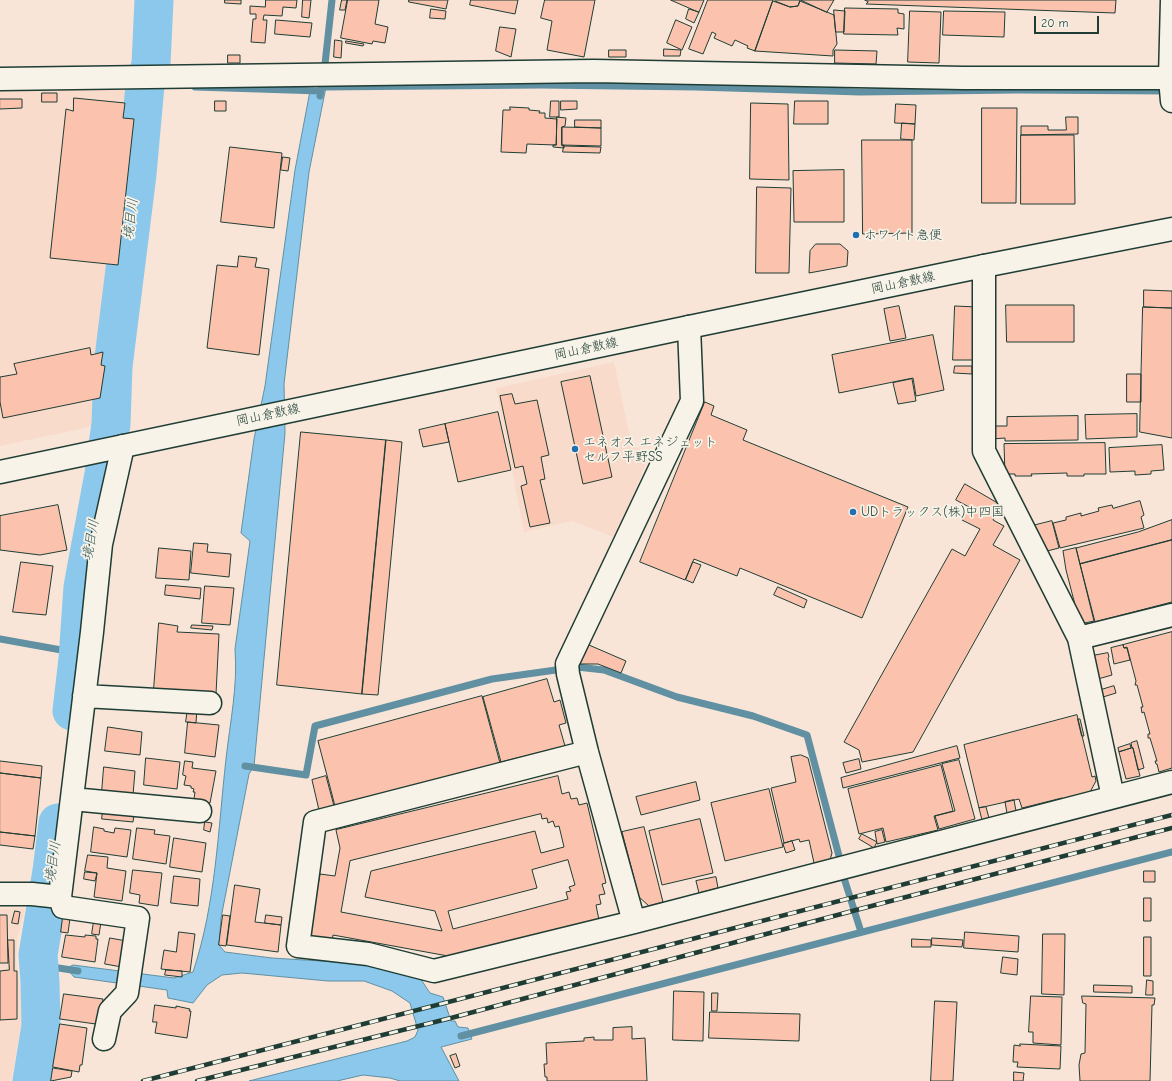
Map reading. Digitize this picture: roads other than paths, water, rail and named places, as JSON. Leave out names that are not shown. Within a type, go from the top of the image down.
[{"type":"street","points":[[0,79],[594,71],[963,78],[1171,88],[1172,0]]},
{"type":"street","name":"岡山倉敷線","points":[[0,472],[984,266],[1172,230]]},
{"type":"street","points":[[984,266],[984,451],[1079,638],[1113,797]]},
{"type":"street","points":[[634,922],[587,752],[568,669],[692,401],[689,327]]},
{"type":"street","points":[[104,1039],[110,1012],[127,993],[138,918],[63,907],[58,897],[72,799],[100,544],[123,446]]},
{"type":"street","points":[[1079,638],[1172,615]]},
{"type":"street","points":[[84,696],[210,703]]},
{"type":"street","points":[[587,752],[315,822],[298,946],[368,954],[434,971],[634,922],[1172,782]]},
{"type":"street","points":[[72,799],[200,811]]},
{"type":"street","points":[[0,894],[32,894],[58,897]]},
{"type":"water","points":[[322,87],[326,87],[309,172],[284,384],[285,433],[254,766],[249,774],[221,918],[219,945],[225,952],[272,958],[369,964],[420,978],[430,993],[443,997],[451,1021],[455,1021],[458,1027],[468,1028],[472,1039],[441,1047],[459,1081],[400,1081],[390,1078],[363,1075],[337,1081],[249,1081],[407,1041],[415,1037],[418,1030],[410,1003],[392,991],[364,981],[328,981],[242,973],[222,975],[207,985],[193,1003],[168,998],[167,990],[74,977],[69,971],[69,967],[73,965],[174,978],[193,972],[201,946],[207,920],[215,866],[233,704],[236,663],[235,649],[250,541],[241,533],[254,439],[265,386],[295,170],[310,91],[321,91]]},
{"type":"waterway","name":"境目川","points":[[72,711],[78,659],[83,587],[104,474],[111,424],[113,366],[137,174],[145,85],[151,64],[154,0]]},
{"type":"waterway","points":[[320,96],[332,0]]},
{"type":"waterway","points":[[322,87],[541,85],[696,87],[860,92],[1016,90],[1170,91]]},
{"type":"waterway","points":[[195,87],[321,91]]},
{"type":"waterway","points":[[0,639],[78,653]]},
{"type":"waterway","points":[[245,766],[306,775],[315,726],[492,679],[577,667],[604,670],[677,697],[753,716],[807,735],[839,856]]},
{"type":"waterway","name":"境目川","points":[[32,1081],[41,1026],[38,955],[52,871],[58,823]]},
{"type":"waterway","points":[[461,1036],[1172,852]]},
{"type":"waterway","points":[[844,878],[861,932]]},
{"type":"waterway","points":[[39,965],[78,971]]},
{"type":"railway","points":[[143,1081],[1172,815]]},
{"type":"railway","points":[[197,1081],[451,1018],[1172,828]]},
{"type":"place","name":"ホワイト急便","points":[[856,235]]},
{"type":"place","name":"エネオス エネジェット セルフ平野SS","points":[[575,449]]},
{"type":"place","name":"UDトラックス(株)中四国","points":[[853,512]]}]
